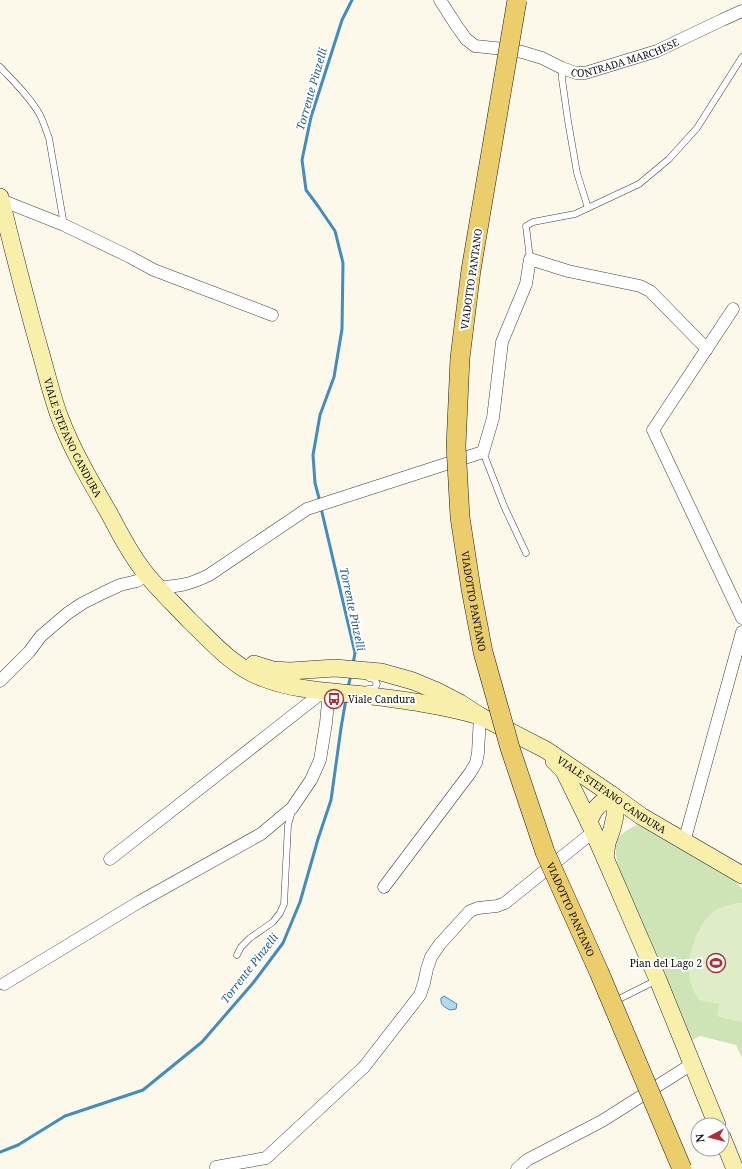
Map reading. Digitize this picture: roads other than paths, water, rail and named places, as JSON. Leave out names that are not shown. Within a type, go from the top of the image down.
[{"type":"main road","name":"VIADOTTO PANTANO","points":[[517,0],[471,270],[460,358],[456,446],[460,517],[483,652],[515,762],[545,852],[599,972],[682,1169]]},
{"type":"main road","name":"VIALE STEFANO CANDURA","points":[[0,198],[53,398],[71,446],[130,549],[152,581],[229,658],[243,669],[262,678],[286,687],[344,690],[434,705],[480,716]]},
{"type":"main road","name":"VIALE STEFANO CANDURA","points":[[213,643],[247,662],[273,670],[381,672],[413,681],[437,691],[480,716],[546,750],[641,816],[742,876]]},
{"type":"main road","points":[[546,750],[564,771],[591,827],[658,980],[714,1117]]},
{"type":"main road","points":[[591,827],[592,813],[599,804],[612,795],[615,807],[615,816],[605,858]]},
{"type":"main road","points":[[612,829],[623,821],[641,816]]},
{"type":"main road","points":[[730,1157],[735,1169]]},
{"type":"street","name":"CONTRADA MARCHESE","points":[[440,0],[466,39],[475,46],[522,52],[542,58],[576,73],[585,73],[657,51],[742,11]]},
{"type":"street","points":[[0,198],[64,225],[154,270],[272,315]]},
{"type":"street","points":[[1,678],[29,652],[41,636],[68,613],[83,603],[120,585],[137,581],[152,581],[185,585],[196,582],[209,575],[307,509],[483,452],[493,418],[502,342],[526,284],[530,259],[568,271],[640,286],[650,291],[707,349]]},
{"type":"street","points":[[733,309],[653,430],[742,618]]},
{"type":"street","points":[[684,842],[742,632]]},
{"type":"street","points":[[4,984],[139,902],[261,834],[292,808],[311,780],[320,760],[328,702],[344,690]]},
{"type":"street","points":[[110,859],[296,713],[344,690]]},
{"type":"street","points":[[384,887],[476,763],[480,716]]},
{"type":"street","points":[[216,1167],[266,1158],[364,1067],[420,995],[426,969],[431,957],[440,944],[470,911],[505,903],[591,827]]},
{"type":"street","points":[[517,1169],[527,1160],[602,1121],[692,1064]]},
{"type":"lane","points":[[530,259],[526,226],[533,222],[576,214],[639,184],[669,158],[697,128],[742,56]]},
{"type":"lane","points":[[0,67],[24,94],[39,114],[45,127],[49,138],[64,225]]},
{"type":"lane","points":[[562,68],[562,79],[568,121],[577,173],[588,208]]},
{"type":"lane","points":[[483,452],[504,506],[526,553]]},
{"type":"lane","points":[[344,690],[373,689],[376,687],[377,684],[374,679],[351,672]]},
{"type":"lane","points":[[237,955],[250,938],[273,922],[280,913],[284,904],[288,826],[292,808]]},
{"type":"lane","points":[[619,999],[658,980]]},
{"type":"water","points":[[444,996],[457,1004],[456,1009],[450,1010],[443,1006],[441,998]]},
{"type":"waterway","name":"Torrente Pinzelli","points":[[320,502],[315,483],[313,455],[320,415],[334,377],[342,329],[343,263],[335,231],[306,190],[302,160],[311,117],[342,20],[352,0]]},
{"type":"waterway","name":"Torrente Pinzelli","points":[[321,508],[355,653],[353,664]]},
{"type":"waterway","name":"Torrente Pinzelli","points":[[348,687],[351,675]]},
{"type":"waterway","name":"Torrente Pinzelli","points":[[0,1152],[18,1145],[65,1116],[143,1090],[202,1042],[253,983],[283,943],[300,902],[331,800],[346,699]]},
{"type":"place","name":"Viale Candura","points":[[334,699]]},
{"type":"place","name":"Pian del Lago 2","points":[[716,963]]}]
